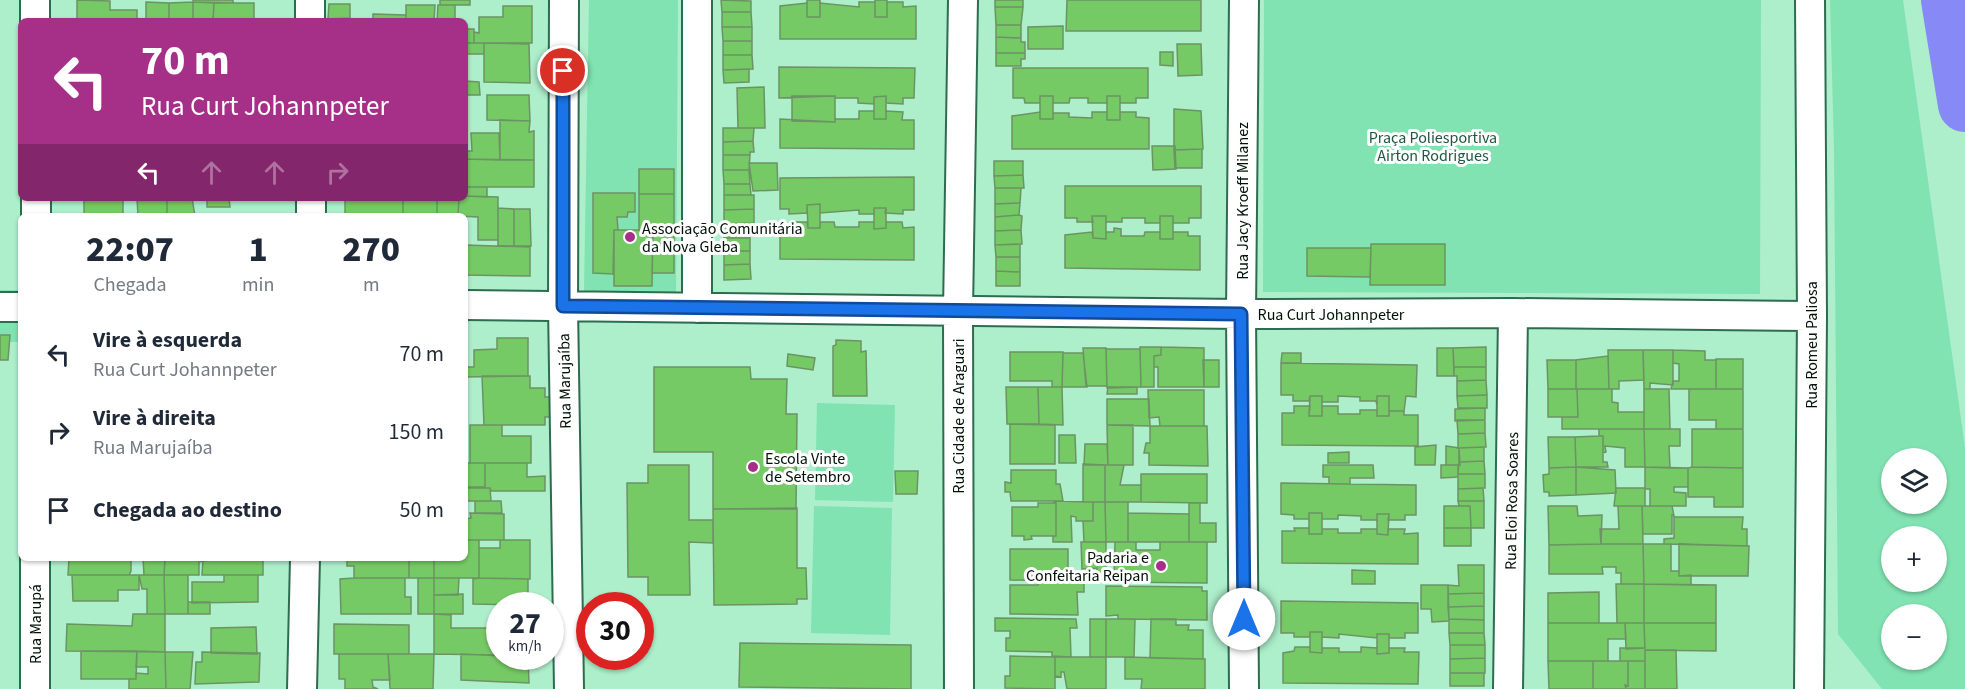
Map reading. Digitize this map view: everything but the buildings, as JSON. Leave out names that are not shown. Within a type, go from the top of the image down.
[{"type":"street","points":[[35,0],[35,18]]},
{"type":"street","points":[[310,0],[310,18]]},
{"type":"street","name":"Rua Marujaíba","points":[[564,0],[563,306],[569,689]]},
{"type":"street","points":[[697,0],[697,308]]},
{"type":"street","name":"Rua Cidade de Araguari","points":[[959,689],[958,311],[963,0]]},
{"type":"street","name":"Rua Jacy Kroeff Milanez","points":[[1244,0],[1241,314],[1244,689]]},
{"type":"street","name":"Rua Romeu Paliosa","points":[[1809,689],[1812,316],[1810,0]]},
{"type":"street","name":"Rua Curt Johannpeter","points":[[468,305],[1241,314],[1513,313],[1812,316]]},
{"type":"street","points":[[0,307],[18,307]]},
{"type":"street","name":"Rua Eloi Rosa Soares","points":[[1508,689],[1513,313]]},
{"type":"street","name":"Rua Marupá","points":[[35,561],[35,689]]},
{"type":"street","points":[[302,689],[305,561]]},
{"type":"green space","points":[[589,0],[678,0],[676,293],[584,291]]},
{"type":"green space","name":"Praça Poliesportiva Airton Rodrigues","points":[[1264,0],[1761,0],[1760,294],[1263,292]]},
{"type":"green space","points":[[1830,0],[1903,0],[1965,448],[1965,689],[1882,689],[1838,634],[1834,148]]},
{"type":"green space","points":[[0,290],[18,290],[18,342],[0,342]]},
{"type":"green space","points":[[817,403],[895,405],[893,502],[815,500]]},
{"type":"green space","points":[[814,506],[892,508],[890,635],[811,633]]},
{"type":"waterway","points":[[1948,0],[1965,105]]},
{"type":"place","name":"Associação Comunitária da Nova Gleba","points":[[630,237]]},
{"type":"place","name":"Escola Vinte de Setembro","points":[[753,467]]},
{"type":"place","name":"Padaria e Confeitaria Reipan","points":[[1161,566]]},
{"type":"route","points":[[563,71],[563,306],[1241,314],[1244,619]]}]
